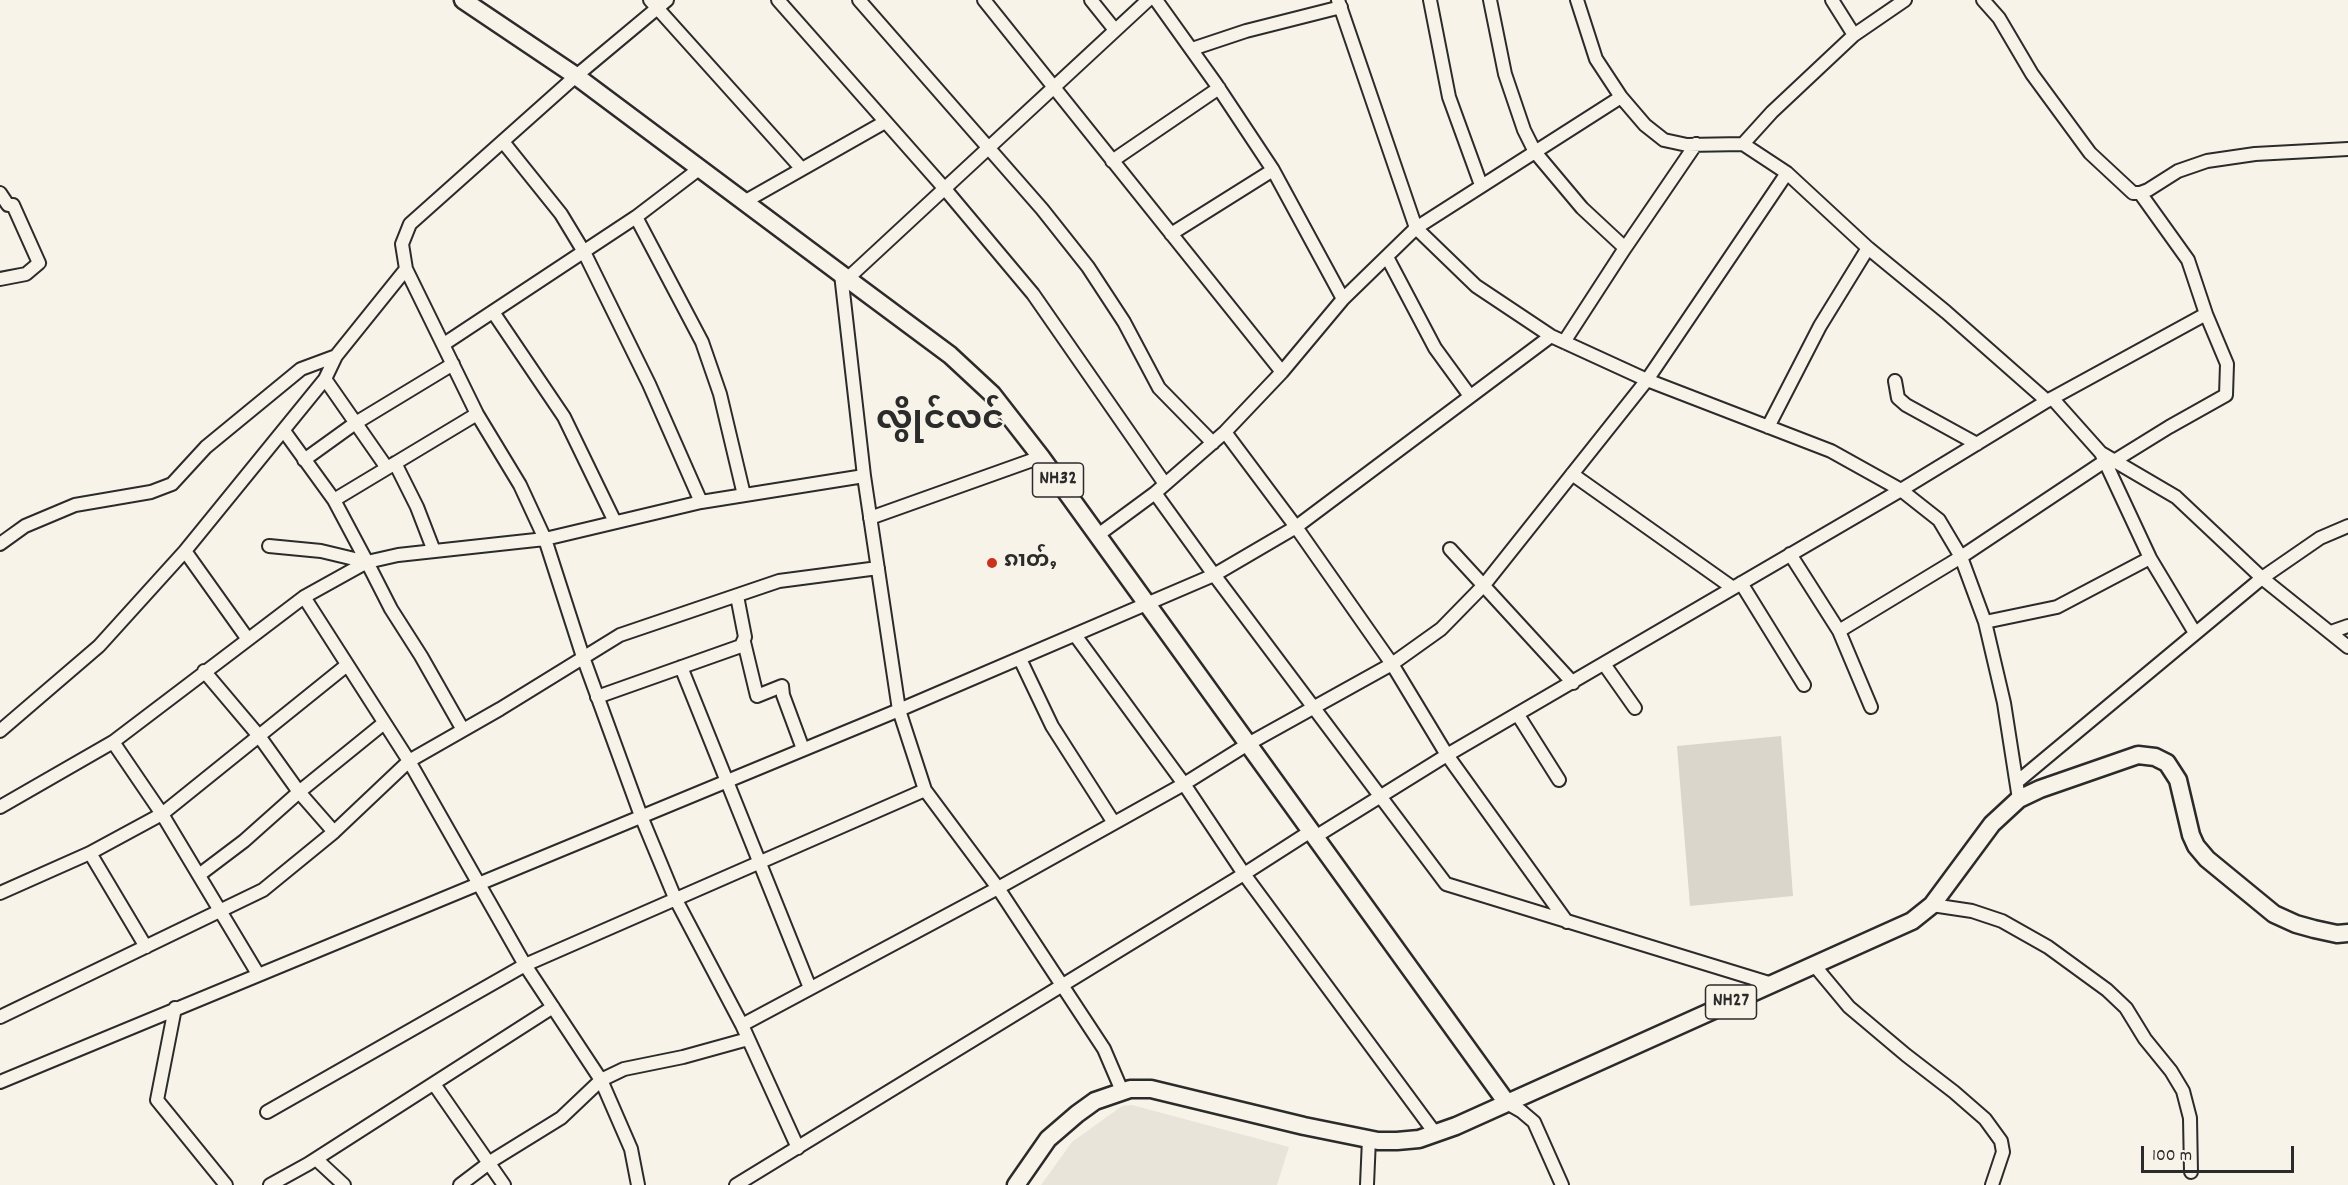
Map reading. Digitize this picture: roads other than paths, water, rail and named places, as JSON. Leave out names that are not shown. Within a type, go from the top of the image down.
[{"type":"highway","name":"NH32","points":[[463,0],[576,76],[950,355],[992,394],[1098,535],[1507,1103]]},
{"type":"highway","name":"NH27","points":[[1017,1185],[1048,1139],[1095,1101],[1122,1091],[1151,1089],[1304,1126],[1369,1139],[1397,1142],[1435,1133],[1507,1103],[1912,921],[1932,905],[2018,790],[2138,755],[2155,757],[2168,763],[2178,780],[2191,835],[2207,859],[2274,914],[2314,929],[2337,934],[2348,933]]},
{"type":"street","points":[[667,0],[653,4],[504,142],[410,224],[402,244],[406,269],[477,414],[520,485],[545,539],[597,697],[641,816],[675,898],[742,1025],[798,1148]]},
{"type":"street","points":[[778,0],[945,189],[1033,294],[1165,484]]},
{"type":"street","points":[[859,0],[1042,209],[1088,267],[1124,322],[1159,388],[1213,443]]},
{"type":"street","points":[[984,0],[1282,372]]},
{"type":"street","points":[[1091,0],[1115,30]]},
{"type":"street","points":[[1122,1091],[1104,1048],[998,888],[925,790],[899,710],[864,476],[844,276],[988,150],[1148,0]]},
{"type":"street","points":[[1156,0],[1219,88],[1273,170],[1343,299]]},
{"type":"street","points":[[1430,0],[1449,97],[1481,185]]},
{"type":"street","points":[[1490,0],[1505,74],[1524,130],[1535,152],[1582,208],[1625,248]]},
{"type":"street","points":[[1577,0],[1596,59],[1621,97],[1645,125],[1664,140],[1696,144],[1743,144],[1787,173],[1868,248],[2050,400],[2107,458],[2176,497],[2262,578],[2348,647]]},
{"type":"street","points":[[1832,0],[1854,35]]},
{"type":"street","points":[[1743,144],[1773,112],[1854,35],[1905,0]]},
{"type":"street","points":[[1983,0],[1999,18],[2032,74],[2090,153],[2133,193],[2140,193],[2178,171],[2207,161],[2254,154],[2348,149]]},
{"type":"street","points":[[1192,49],[1339,3],[1416,228],[1476,286],[1551,336],[1647,380],[1831,451],[1901,490],[1939,520],[1961,556],[1985,622],[2004,703],[2018,790]]},
{"type":"street","points":[[653,4],[801,168]]},
{"type":"street","points":[[1112,161],[1219,88]]},
{"type":"street","points":[[1098,535],[1155,493],[1225,432],[1282,372],[1343,299],[1416,228],[1621,97]]},
{"type":"street","points":[[744,202],[885,122]]},
{"type":"street","points":[[504,142],[561,214],[584,252],[649,384],[701,501]]},
{"type":"street","points":[[1564,342],[1696,144]]},
{"type":"street","points":[[444,344],[636,218],[699,169]]},
{"type":"street","points":[[1171,234],[1273,170]]},
{"type":"street","points":[[742,1025],[998,888],[1184,784],[1248,744],[1392,664],[1441,629],[1484,585],[1647,380],[1787,173]]},
{"type":"street","points":[[1839,631],[1961,556],[2107,458],[2226,395],[2228,364],[2206,314],[2188,260],[2140,193]]},
{"type":"street","points":[[0,194],[8,205],[13,205],[39,263],[26,274],[0,279]]},
{"type":"street","points":[[636,218],[702,342],[720,394],[744,495]]},
{"type":"street","points":[[1768,427],[1820,326],[1868,248]]},
{"type":"street","points":[[1387,257],[1435,348],[1470,396]]},
{"type":"street","points":[[1,728],[99,646],[185,551],[325,379],[336,356],[406,269]]},
{"type":"street","points":[[493,312],[564,417],[615,522]]},
{"type":"street","points":[[736,1185],[1244,874],[1573,683],[2050,400],[2206,314]]},
{"type":"street","points":[[0,1082],[175,1008],[480,885],[899,710],[1214,575],[1296,526],[1551,336]]},
{"type":"street","points":[[0,544],[25,526],[75,505],[151,492],[172,484],[207,447],[301,369],[336,356]]},
{"type":"street","points":[[304,460],[354,424],[453,364]]},
{"type":"street","points":[[325,379],[354,424],[391,466],[417,507],[434,551]]},
{"type":"street","points":[[1895,381],[1898,398],[1906,405],[1977,444]]},
{"type":"street","points":[[333,500],[477,414]]},
{"type":"street","points":[[284,431],[333,500],[391,609],[463,730]]},
{"type":"street","points":[[1225,432],[1296,526],[1392,664],[1447,755],[1567,922]]},
{"type":"street","points":[[870,518],[1041,457]]},
{"type":"street","points":[[2107,458],[2150,558],[2195,633]]},
{"type":"street","points":[[1572,474],[1737,585],[1804,686]]},
{"type":"street","points":[[1,803],[112,742],[304,597],[367,562],[398,555],[545,539],[701,501],[864,476]]},
{"type":"street","points":[[1155,493],[1379,797],[1446,884],[1772,984]]},
{"type":"street","points":[[2018,790],[2195,633],[2262,578],[2320,538],[2348,526]]},
{"type":"street","points":[[269,546],[321,551],[367,562]]},
{"type":"street","points":[[1450,549],[1573,683]]},
{"type":"street","points":[[185,551],[247,638]]},
{"type":"street","points":[[1790,554],[1839,631],[1871,707]]},
{"type":"street","points":[[1985,622],[2057,607],[2150,558]]},
{"type":"street","points":[[0,1017],[263,890],[334,832],[409,761],[620,635],[779,581],[878,568]]},
{"type":"street","points":[[737,596],[744,642],[757,696],[782,686],[783,695],[803,749]]},
{"type":"street","points":[[304,597],[409,761],[525,965],[602,1080],[631,1149],[638,1185]]},
{"type":"street","points":[[2331,632],[2348,626]]},
{"type":"street","points":[[1075,635],[1184,784],[1244,874],[1435,1133]]},
{"type":"street","points":[[597,697],[741,646],[744,642]]},
{"type":"street","points":[[1020,658],[1052,726],[1114,823]]},
{"type":"street","points":[[0,893],[90,853],[162,814],[347,664]]},
{"type":"street","points":[[1604,664],[1635,708]]},
{"type":"street","points":[[681,667],[808,983]]},
{"type":"street","points":[[204,671],[259,736],[299,792],[334,832]]},
{"type":"street","points":[[1518,714],[1559,780]]},
{"type":"street","points":[[199,875],[244,841],[299,792],[384,723]]},
{"type":"street","points":[[112,742],[162,814],[258,974]]},
{"type":"street","points":[[267,1112],[525,965],[925,790]]},
{"type":"street","points":[[90,853],[146,947]]},
{"type":"street","points":[[1932,905],[1972,911],[2002,921],[2048,947],[2107,990],[2126,1008],[2145,1039],[2171,1071],[2183,1091],[2190,1118],[2191,1172]]},
{"type":"street","points":[[1814,965],[1849,1007],[1985,1119],[2001,1141],[2003,1152],[1992,1185]]},
{"type":"street","points":[[270,1185],[316,1159],[553,1007]]},
{"type":"street","points":[[175,1008],[157,1100],[226,1185]]},
{"type":"street","points":[[460,1185],[561,1118],[602,1080],[624,1069],[683,1058],[748,1039]]},
{"type":"street","points":[[434,1084],[504,1185]]},
{"type":"street","points":[[1507,1103],[1534,1122],[1562,1185]]},
{"type":"street","points":[[1367,1185],[1369,1139]]},
{"type":"street","points":[[316,1159],[344,1185]]},
{"type":"place","name":"ၵၢတ်ႇ","points":[[992,563]]},
{"type":"district","name":"လွိုင်လင်","points":[[940,423]]}]
